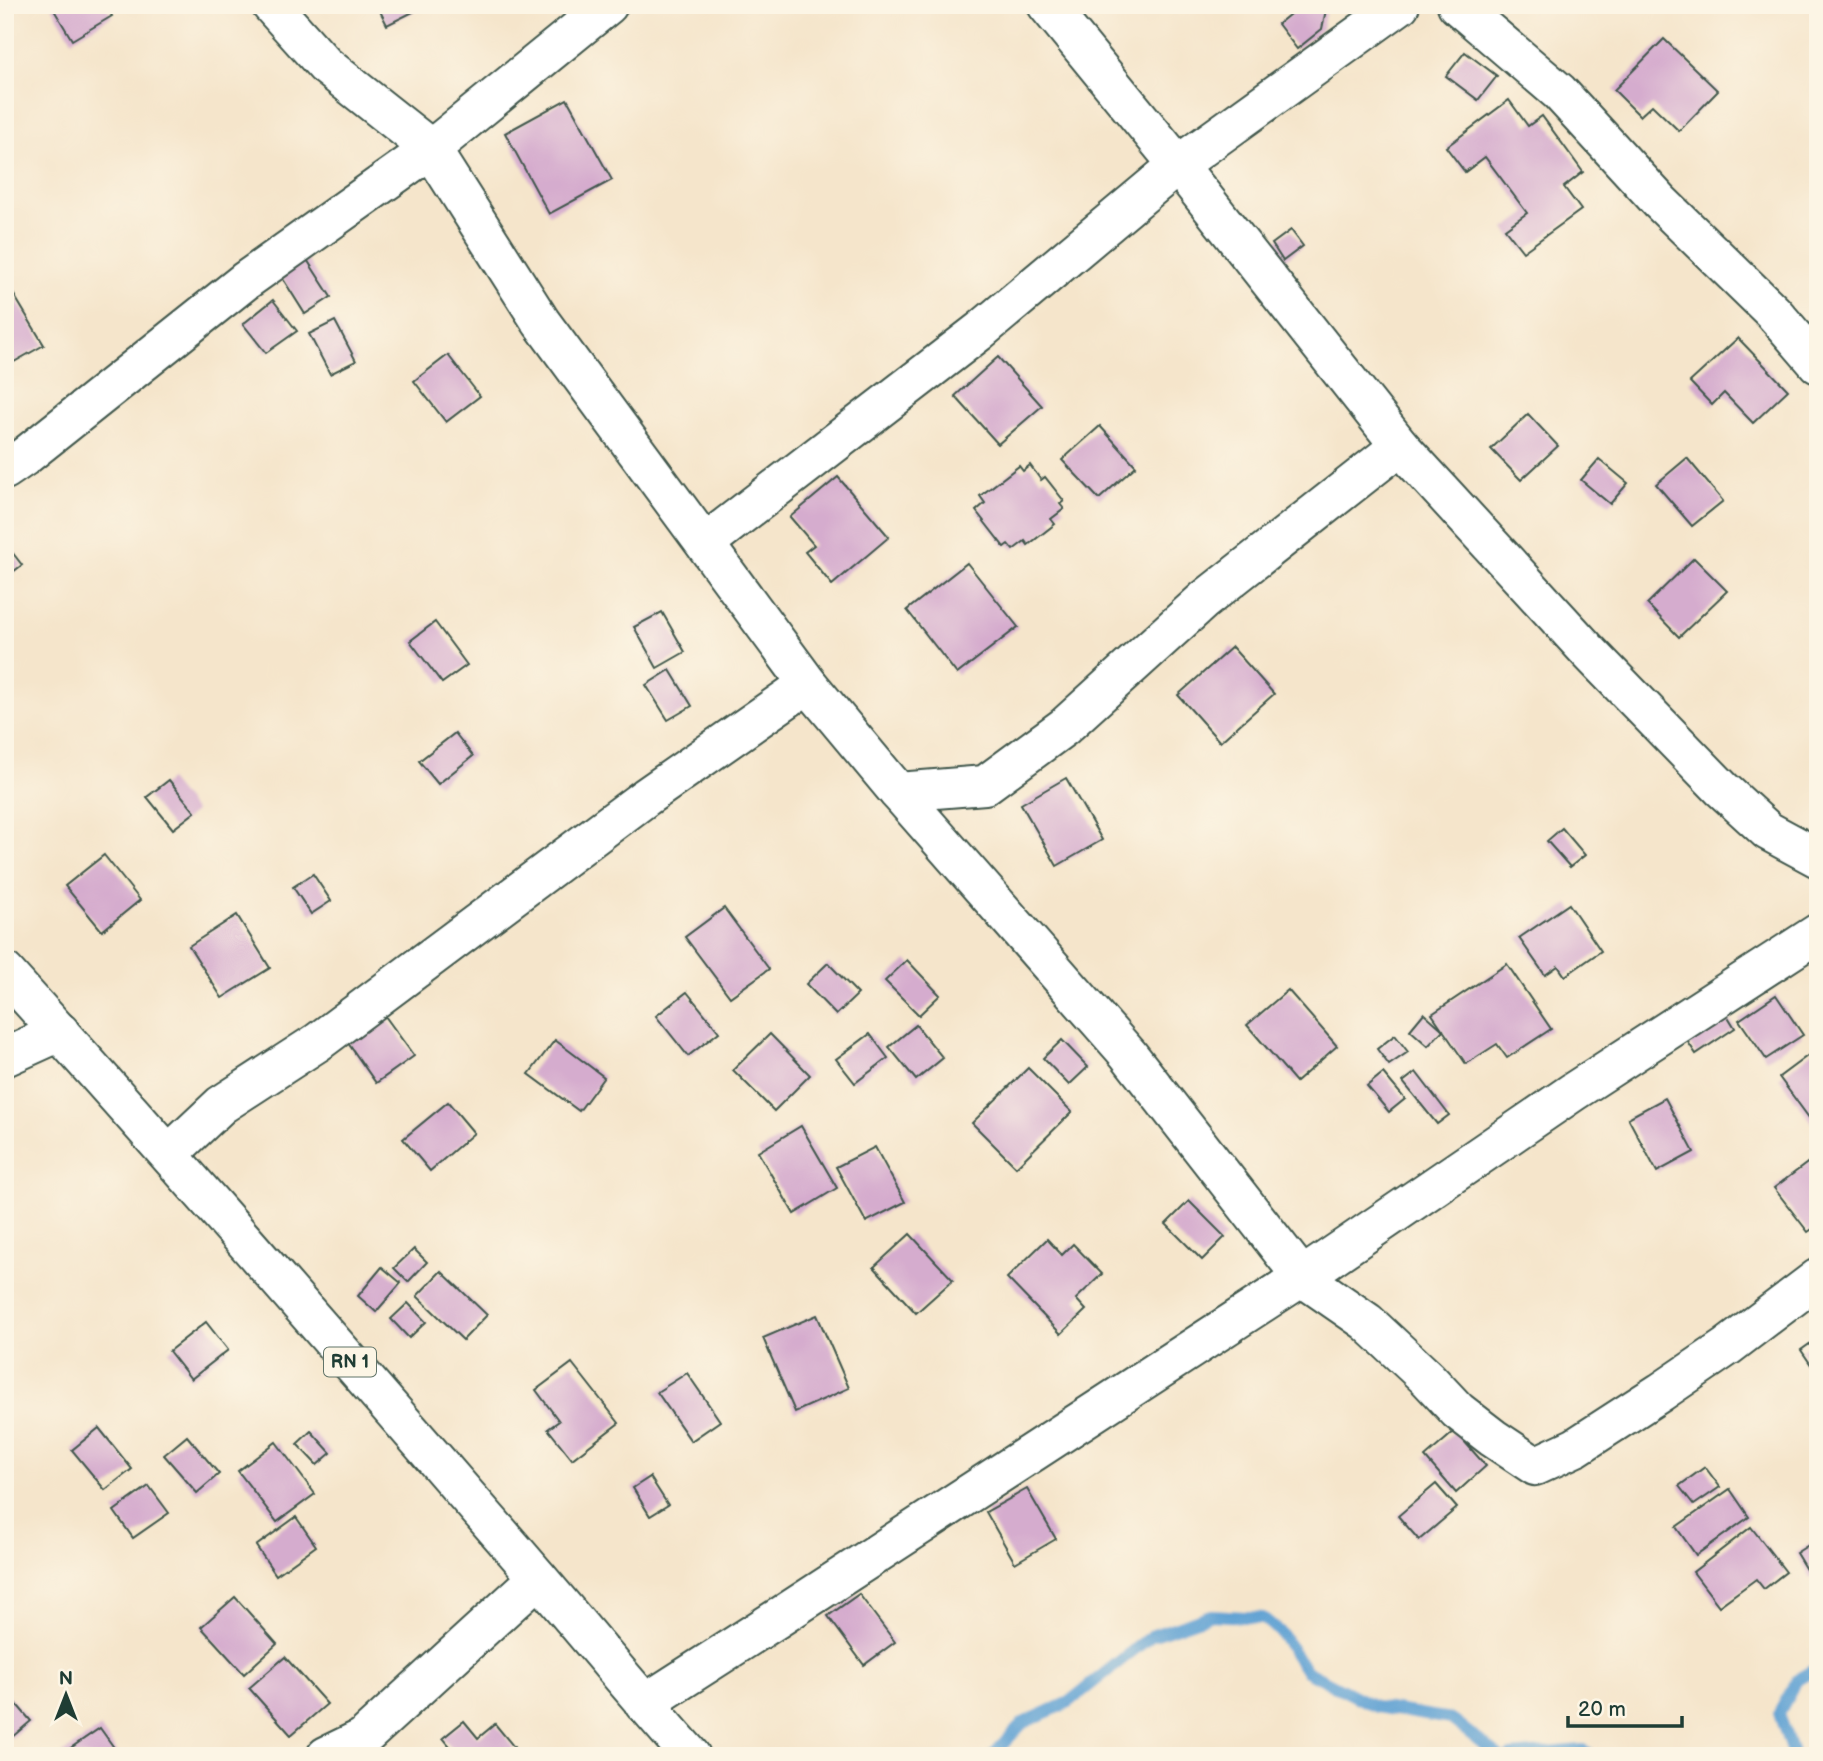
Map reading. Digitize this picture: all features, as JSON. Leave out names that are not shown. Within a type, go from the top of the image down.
[{"type":"street","points":[[271,5],[325,65],[430,149],[541,322],[808,684],[898,792],[1128,1054],[1302,1277],[1367,1321],[1458,1410],[1535,1466],[1576,1447],[1661,1392],[1727,1347],[1818,1278]]},
{"type":"street","points":[[5,470],[245,281],[430,149],[608,5]]},
{"type":"street","points":[[1047,5],[1178,165],[1400,446],[1588,651],[1722,789],[1768,831],[1818,858]]},
{"type":"street","points":[[705,543],[980,331],[1178,165],[1400,5]]},
{"type":"street","points":[[1457,5],[1559,92],[1660,202],[1773,312],[1818,364]]},
{"type":"street","points":[[898,792],[985,785],[1064,727],[1204,600],[1400,446]]},
{"type":"street","points":[[169,1154],[221,1105],[318,1042],[646,797],[808,684]]},
{"type":"street","points":[[644,1704],[1302,1277],[1573,1092],[1818,933]]},
{"type":"street","name":"RN 1","points":[[5,972],[169,1154],[691,1756]]},
{"type":"street","points":[[5,1057],[60,1032]]},
{"type":"street","points":[[326,1756],[363,1738],[538,1578]]},
{"type":"building","points":[[51,5],[105,5],[112,16],[72,40]]},
{"type":"building","points":[[377,5],[427,5],[387,25]]},
{"type":"building","points":[[1301,5],[1327,5],[1322,29],[1297,49],[1278,24]]},
{"type":"building","points":[[1664,39],[1718,91],[1679,131],[1652,105],[1640,116],[1614,90]]},
{"type":"building","points":[[1465,52],[1497,76],[1478,100],[1446,76]]},
{"type":"building","points":[[567,99],[612,180],[549,214],[505,133]]},
{"type":"building","points":[[1509,100],[1528,126],[1542,116],[1583,172],[1564,187],[1581,210],[1523,252],[1505,229],[1527,213],[1485,157],[1465,172],[1446,147]]},
{"type":"building","points":[[1291,230],[1303,246],[1283,261],[1272,244]]},
{"type":"building","points":[[304,255],[331,297],[305,314],[278,271]]},
{"type":"building","points":[[11,290],[44,345],[5,367],[5,293]]},
{"type":"building","points":[[273,300],[297,331],[266,353],[243,324]]},
{"type":"building","points":[[335,321],[356,361],[330,374],[309,334]]},
{"type":"building","points":[[1738,338],[1788,390],[1753,423],[1724,393],[1712,405],[1690,382]]},
{"type":"building","points":[[448,355],[480,396],[446,422],[414,381]]},
{"type":"building","points":[[998,357],[1042,406],[998,444],[955,396]]},
{"type":"building","points":[[1528,414],[1558,446],[1521,480],[1491,449]]},
{"type":"building","points":[[1100,426],[1136,466],[1099,499],[1062,460]]},
{"type":"building","points":[[1687,458],[1723,501],[1692,526],[1656,484]]},
{"type":"building","points":[[1599,459],[1628,483],[1610,504],[1581,480]]},
{"type":"building","points":[[1030,465],[1041,480],[1045,477],[1064,501],[1060,504],[1064,509],[1051,519],[1055,524],[1028,545],[1025,541],[1013,550],[1008,544],[1004,547],[976,511],[985,503],[980,496],[1019,466],[1023,471]]},
{"type":"building","points":[[838,477],[889,537],[832,585],[805,552],[814,545],[790,517]]},
{"type":"building","points":[[5,543],[22,565],[5,578]]},
{"type":"building","points":[[1694,558],[1727,591],[1679,637],[1647,604]]},
{"type":"building","points":[[967,563],[1018,627],[957,674],[907,610]]},
{"type":"building","points":[[662,612],[685,652],[657,668],[634,627]]},
{"type":"building","points":[[435,622],[467,665],[442,683],[410,641]]},
{"type":"building","points":[[1232,647],[1274,694],[1220,742],[1178,695]]},
{"type":"building","points":[[670,670],[692,706],[668,720],[646,685]]},
{"type":"building","points":[[455,733],[473,756],[438,784],[419,761]]},
{"type":"building","points":[[1066,778],[1102,840],[1057,866],[1021,804]]},
{"type":"building","points":[[169,780],[195,812],[173,829],[147,797]]},
{"type":"building","points":[[1562,828],[1585,855],[1570,867],[1547,841]]},
{"type":"building","points":[[104,855],[140,900],[102,931],[65,886]]},
{"type":"building","points":[[313,874],[331,901],[311,914],[293,887]]},
{"type":"building","points":[[1569,904],[1601,951],[1565,976],[1558,966],[1545,975],[1519,938]]},
{"type":"building","points":[[724,908],[769,969],[730,997],[685,937]]},
{"type":"building","points":[[237,915],[270,968],[222,998],[189,946]]},
{"type":"building","points":[[907,960],[940,995],[919,1015],[885,981]]},
{"type":"building","points":[[828,963],[858,994],[836,1015],[806,984]]},
{"type":"building","points":[[1507,964],[1551,1029],[1507,1058],[1497,1044],[1466,1064],[1432,1014]]},
{"type":"building","points":[[1288,990],[1337,1046],[1296,1082],[1247,1025]]},
{"type":"building","points":[[687,992],[719,1032],[688,1056],[656,1016]]},
{"type":"building","points":[[1776,995],[1803,1035],[1766,1059],[1739,1020]]},
{"type":"building","points":[[1724,1010],[1735,1028],[1696,1054],[1684,1036]]},
{"type":"building","points":[[1424,1013],[1443,1030],[1428,1046],[1410,1030]]},
{"type":"building","points":[[385,1016],[414,1056],[376,1083],[348,1043]]},
{"type":"building","points":[[916,1025],[943,1058],[916,1080],[889,1047]]},
{"type":"building","points":[[770,1034],[810,1075],[774,1111],[733,1070]]},
{"type":"building","points":[[870,1034],[888,1058],[855,1083],[836,1059]]},
{"type":"building","points":[[1395,1035],[1408,1052],[1389,1065],[1377,1049]]},
{"type":"building","points":[[555,1040],[604,1077],[579,1111],[529,1074]]},
{"type":"building","points":[[1062,1040],[1088,1067],[1069,1085],[1043,1058]]},
{"type":"building","points":[[1818,1048],[1818,1130],[1779,1077]]},
{"type":"building","points":[[1028,1068],[1072,1112],[1016,1167],[972,1123]]},
{"type":"building","points":[[1416,1072],[1449,1115],[1437,1124],[1403,1082]]},
{"type":"building","points":[[1383,1073],[1405,1099],[1389,1112],[1367,1086]]},
{"type":"building","points":[[1665,1098],[1694,1152],[1657,1172],[1628,1118]]},
{"type":"building","points":[[448,1102],[474,1133],[430,1171],[403,1139]]},
{"type":"building","points":[[801,1126],[837,1188],[794,1214],[758,1152]]},
{"type":"building","points":[[875,1147],[905,1202],[866,1222],[836,1167]]},
{"type":"building","points":[[1818,1155],[1818,1225],[1808,1232],[1774,1188]]},
{"type":"building","points":[[1189,1201],[1225,1237],[1202,1260],[1166,1224]]},
{"type":"building","points":[[910,1234],[953,1280],[916,1313],[874,1267]]},
{"type":"building","points":[[1047,1239],[1062,1255],[1073,1244],[1102,1274],[1076,1299],[1086,1310],[1061,1334],[1007,1278]]},
{"type":"building","points":[[414,1249],[427,1262],[408,1282],[394,1268]]},
{"type":"building","points":[[382,1267],[401,1283],[376,1312],[358,1296]]},
{"type":"building","points":[[441,1271],[487,1315],[463,1340],[417,1296]]},
{"type":"building","points":[[408,1303],[426,1322],[409,1338],[391,1319]]},
{"type":"building","points":[[817,1315],[849,1388],[795,1412],[763,1338]]},
{"type":"building","points":[[206,1322],[228,1350],[191,1379],[169,1351]]},
{"type":"building","points":[[1818,1338],[1818,1375],[1801,1350]]},
{"type":"building","points":[[572,1363],[619,1423],[572,1459],[548,1429],[559,1421],[536,1390]]},
{"type":"building","points":[[687,1373],[720,1421],[691,1441],[657,1392]]},
{"type":"building","points":[[99,1428],[132,1469],[105,1490],[72,1450]]},
{"type":"building","points":[[311,1431],[331,1453],[317,1465],[297,1444]]},
{"type":"building","points":[[1455,1431],[1486,1466],[1456,1493],[1425,1457]]},
{"type":"building","points":[[187,1436],[219,1474],[197,1493],[164,1455]]},
{"type":"building","points":[[276,1442],[315,1494],[277,1522],[238,1471]]},
{"type":"building","points":[[1705,1467],[1720,1487],[1694,1505],[1679,1486]]},
{"type":"building","points":[[650,1477],[668,1505],[650,1516],[633,1488]]},
{"type":"building","points":[[1436,1484],[1457,1508],[1419,1540],[1398,1516]]},
{"type":"building","points":[[149,1486],[169,1513],[133,1538],[114,1511]]},
{"type":"building","points":[[1027,1489],[1056,1539],[1015,1563],[986,1512]]},
{"type":"building","points":[[1730,1489],[1749,1517],[1696,1555],[1676,1527]]},
{"type":"building","points":[[296,1517],[316,1546],[276,1575],[256,1546]]},
{"type":"building","points":[[1751,1527],[1786,1572],[1764,1589],[1756,1579],[1719,1606],[1693,1572]]},
{"type":"building","points":[[1818,1539],[1818,1574],[1811,1578],[1796,1553]]},
{"type":"building","points":[[859,1594],[895,1642],[864,1665],[828,1616]]},
{"type":"building","points":[[235,1597],[277,1644],[244,1674],[201,1627]]},
{"type":"building","points":[[285,1657],[327,1704],[291,1735],[249,1688]]},
{"type":"building","points":[[5,1691],[31,1721],[11,1738],[5,1732]]},
{"type":"building","points":[[464,1721],[478,1738],[495,1724],[514,1747],[503,1756],[458,1756],[443,1738]]},
{"type":"building","points":[[100,1728],[120,1756],[59,1756]]},
{"type":"waterway","points":[[992,1756],[1023,1723],[1069,1702],[1151,1636],[1211,1615],[1263,1618],[1280,1632],[1306,1671],[1376,1707],[1451,1719],[1499,1756]]},
{"type":"waterway","points":[[1793,1756],[1779,1713],[1797,1680],[1818,1668]]},
{"type":"waterway","points":[[1510,1756],[1583,1750],[1595,1756]]}]
